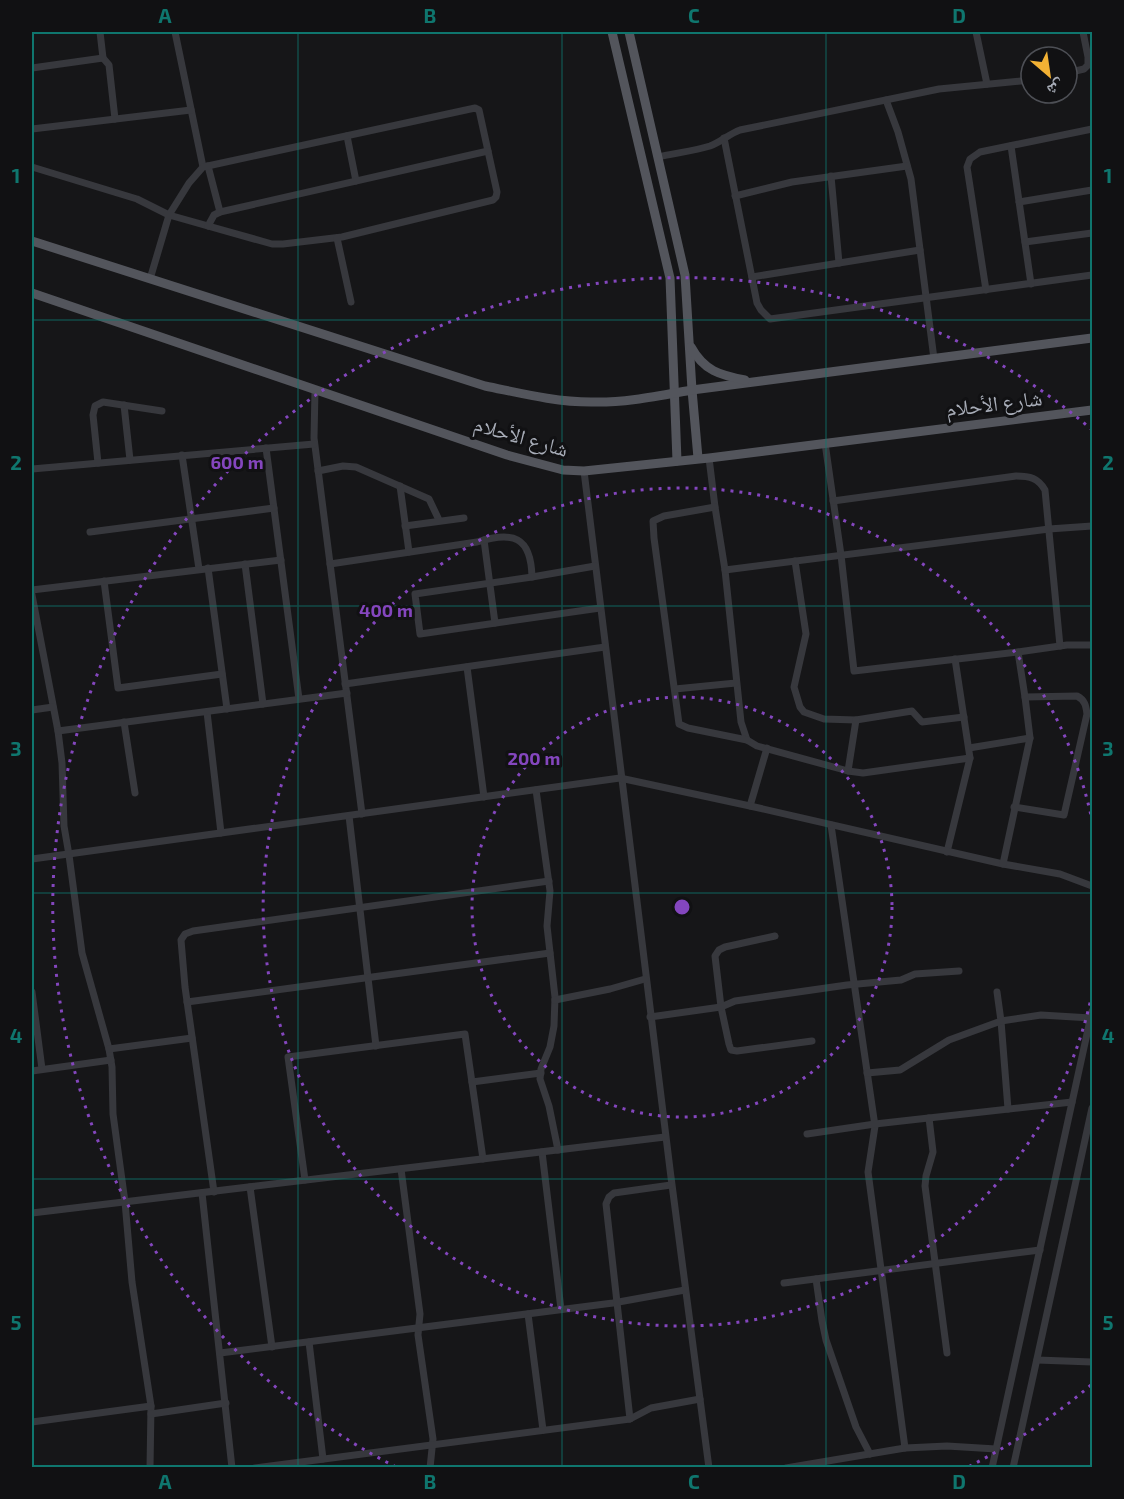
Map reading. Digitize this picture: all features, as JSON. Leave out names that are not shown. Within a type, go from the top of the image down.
[{"type":"main road","points":[[612,32],[670,278],[677,461]]},
{"type":"main road","points":[[629,32],[685,274],[698,459]]},
{"type":"main road","points":[[656,217],[670,214]]},
{"type":"main road","name":"شارع الأحلام","points":[[32,241],[486,386],[552,400],[591,402],[633,400],[692,390],[1092,338]]},
{"type":"main road","name":"شارع الأحلام","points":[[32,293],[507,455],[563,470],[584,471],[709,458],[1092,410]]},
{"type":"main road","points":[[689,343],[699,359],[712,371],[754,382]]},
{"type":"street","points":[[100,32],[103,58],[109,65],[115,119]]},
{"type":"street","points":[[174,32],[191,110],[220,212]]},
{"type":"street","points":[[976,32],[987,84]]},
{"type":"street","points":[[1079,70],[1088,65],[1089,57],[1083,32]]},
{"type":"street","points":[[32,68],[103,58]]},
{"type":"street","points":[[658,157],[710,146],[740,130],[939,89],[1019,81]]},
{"type":"street","points":[[886,100],[911,179],[934,359]]},
{"type":"street","points":[[32,167],[137,199],[170,215],[272,244],[337,238],[493,200],[497,192],[480,110],[475,108],[206,166],[189,183],[170,215],[150,279]]},
{"type":"street","points":[[32,129],[191,110]]},
{"type":"street","points":[[986,290],[967,167],[970,159],[980,153],[1092,129]]},
{"type":"street","points":[[347,136],[356,181]]},
{"type":"street","points":[[724,138],[757,303],[770,319],[1092,275]]},
{"type":"street","points":[[1011,146],[1031,284]]},
{"type":"street","points":[[208,226],[214,215],[220,212],[488,151]]},
{"type":"street","points":[[735,196],[792,182],[907,166]]},
{"type":"street","points":[[831,176],[839,263]]},
{"type":"street","points":[[1019,202],[1092,190]]},
{"type":"street","points":[[1025,242],[1092,233]]},
{"type":"street","points":[[337,238],[351,302]]},
{"type":"street","points":[[752,277],[920,250]]},
{"type":"street","points":[[315,390],[314,444],[362,814]]},
{"type":"street","points":[[98,463],[93,415],[95,406],[103,402],[162,411]]},
{"type":"street","points":[[124,405],[129,460]]},
{"type":"street","points":[[825,443],[854,671],[1060,646],[1092,645]]},
{"type":"street","points":[[32,469],[314,444]]},
{"type":"street","points":[[266,448],[299,699]]},
{"type":"street","points":[[182,455],[199,569]]},
{"type":"street","points":[[709,458],[725,570],[741,722],[747,740]]},
{"type":"street","points":[[318,471],[343,466],[356,467],[429,499],[439,520]]},
{"type":"street","points":[[584,471],[645,979],[709,1467]]},
{"type":"street","points":[[833,501],[1025,476],[1035,478],[1045,490],[1060,646]]},
{"type":"street","points":[[400,486],[409,552]]},
{"type":"street","points":[[715,507],[664,516],[653,521],[680,724],[688,728],[747,740],[757,746],[848,771],[863,773],[970,758]]},
{"type":"street","points":[[90,532],[274,508]]},
{"type":"street","points":[[405,526],[464,518]]},
{"type":"street","points":[[725,570],[1049,529],[1092,526]]},
{"type":"street","points":[[330,564],[495,537],[507,537],[520,541],[527,550],[531,562],[532,578]]},
{"type":"street","points":[[484,540],[495,623]]},
{"type":"street","points":[[32,590],[281,560]]},
{"type":"street","points":[[795,561],[806,634],[794,687],[800,708],[804,712],[824,719],[856,720],[912,711],[922,722],[964,717]]},
{"type":"street","points":[[245,564],[263,704]]},
{"type":"street","points":[[595,566],[532,578],[415,594],[420,634],[600,608]]},
{"type":"street","points":[[208,568],[227,709]]},
{"type":"street","points":[[104,581],[118,688],[222,674]]},
{"type":"street","points":[[32,595],[58,731],[62,763],[64,826],[82,953],[111,1060],[113,1114],[125,1202],[132,1282],[151,1406],[150,1467]]},
{"type":"street","points":[[345,684],[605,647]]},
{"type":"street","points":[[1003,864],[1030,738],[1018,652]]},
{"type":"street","points":[[947,852],[970,758],[956,658]]},
{"type":"street","points":[[467,667],[484,797]]},
{"type":"street","points":[[675,689],[736,683]]},
{"type":"street","points":[[58,731],[347,693]]},
{"type":"street","points":[[1014,807],[1064,814],[1087,714],[1086,705],[1082,698],[1077,696],[1025,697]]},
{"type":"street","points":[[32,710],[53,707]]},
{"type":"street","points":[[207,712],[221,833]]},
{"type":"street","points":[[848,771],[856,720]]},
{"type":"street","points":[[124,723],[135,794]]},
{"type":"street","points":[[969,748],[1030,738]]},
{"type":"street","points":[[750,806],[767,748]]},
{"type":"street","points":[[32,860],[620,778],[947,852],[1060,874],[1092,886]]},
{"type":"street","points":[[537,790],[550,891],[547,926],[555,1000],[554,1026],[540,1079],[549,1106],[558,1150]]},
{"type":"street","points":[[349,816],[376,1046]]},
{"type":"street","points":[[831,825],[874,1124],[868,1172],[905,1448]]},
{"type":"street","points":[[214,1192],[187,1002],[181,940],[185,934],[193,931],[549,881]]},
{"type":"street","points":[[775,936],[725,947],[715,956],[721,1007],[731,1050],[812,1041]]},
{"type":"street","points":[[187,1002],[550,953]]},
{"type":"street","points":[[650,1017],[721,1007],[735,1001],[901,980],[915,974],[959,971]]},
{"type":"street","points":[[555,1000],[645,979]]},
{"type":"street","points":[[32,992],[34,1024],[42,1069]]},
{"type":"street","points":[[997,992],[1008,1109]]},
{"type":"street","points":[[867,1073],[900,1070],[949,1040],[1001,1021],[1041,1015],[1092,1014],[992,1467]]},
{"type":"street","points":[[305,1180],[288,1057],[465,1034],[483,1159]]},
{"type":"street","points":[[109,1049],[192,1038]]},
{"type":"street","points":[[32,1071],[111,1060]]},
{"type":"street","points":[[472,1082],[541,1073]]},
{"type":"street","points":[[807,1134],[874,1124],[1072,1102]]},
{"type":"street","points":[[1013,1467],[1092,1108]]},
{"type":"street","points":[[929,1118],[933,1152],[925,1186],[947,1353]]},
{"type":"street","points":[[32,1213],[665,1137]]},
{"type":"street","points":[[542,1152],[561,1310]]},
{"type":"street","points":[[401,1169],[420,1314],[418,1335],[434,1439],[430,1467]]},
{"type":"street","points":[[630,1419],[606,1204],[614,1193],[671,1185]]},
{"type":"street","points":[[250,1187],[272,1347]]},
{"type":"street","points":[[202,1193],[232,1467]]},
{"type":"street","points":[[784,1284],[1040,1250]]},
{"type":"street","points":[[816,1279],[826,1340],[856,1427],[870,1454]]},
{"type":"street","points":[[220,1353],[561,1310],[685,1290]]},
{"type":"street","points":[[528,1314],[543,1431]]},
{"type":"street","points":[[309,1342],[322,1459]]},
{"type":"street","points":[[1037,1360],[1092,1362]]},
{"type":"street","points":[[255,1467],[630,1419],[651,1408],[700,1399]]},
{"type":"street","points":[[151,1414],[226,1403]]},
{"type":"street","points":[[32,1422],[151,1406]]},
{"type":"street","points":[[786,1467],[905,1448],[947,1446],[996,1449]]}]
